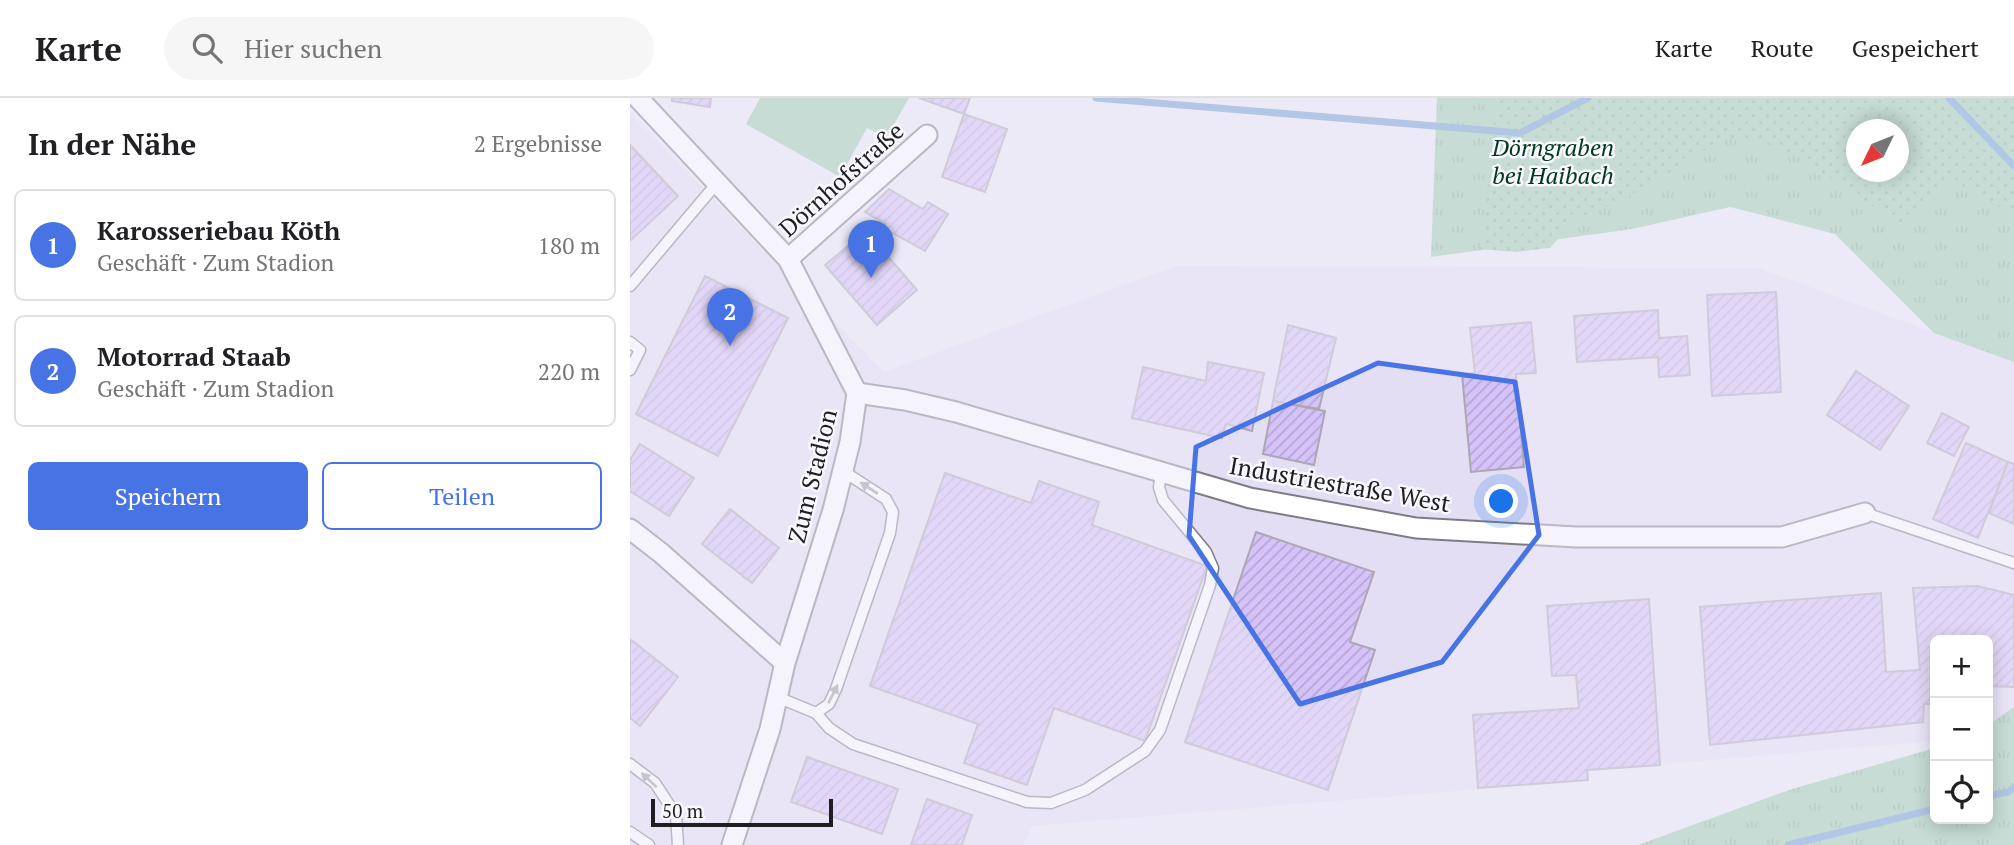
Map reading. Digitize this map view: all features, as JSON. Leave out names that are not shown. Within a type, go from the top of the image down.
[{"type":"street","name":"Zum Stadion","points":[[638,98],[788,260],[857,393],[850,442],[833,510],[785,663],[770,729],[732,845]]},
{"type":"street","name":"Dörnhofstraße","points":[[788,260],[928,135]]},
{"type":"street","name":"Industriestraße West","points":[[857,393],[905,400],[956,412],[1250,498],[1416,527],[1576,537],[1782,537],[1866,513]]},
{"type":"street","points":[[630,529],[661,553],[785,663]]},
{"type":"lane","points":[[630,286],[717,183]]},
{"type":"lane","points":[[630,342],[640,350],[630,370]]},
{"type":"lane","points":[[816,713],[829,704],[836,689],[890,533],[893,512],[886,499],[842,471]]},
{"type":"lane","points":[[777,697],[816,713],[829,728],[853,744],[1027,803],[1051,803],[1084,790],[1115,772],[1145,751],[1160,730],[1210,585],[1213,568],[1206,552],[1163,500],[1159,487],[1161,471]]},
{"type":"lane","points":[[1866,513],[2014,563]]},
{"type":"lane","points":[[630,764],[654,783],[676,815],[678,845]]},
{"type":"lane","points":[[630,832],[649,845]]},
{"type":"highlighted area","points":[[1378,363],[1515,382],[1539,535],[1442,662],[1300,704],[1189,536],[1196,447]]},
{"type":"shaded area","points":[[630,113],[884,372],[1176,266],[1758,268],[2014,362],[2014,707],[1993,722],[1993,635],[1930,635],[1930,741],[1588,770],[1588,780],[1032,826],[1023,845],[630,845]]},
{"type":"green space","points":[[760,98],[909,98],[886,138],[867,128],[840,177],[746,124]]},
{"type":"green space","points":[[1437,98],[1980,98],[2014,119],[2014,362],[1934,333],[1835,234],[1730,207],[1632,229],[1431,257]]},
{"type":"green space","name":"Dörngraben bei Haibach","points":[[1498,98],[2014,98],[2014,215],[1952,181],[1904,227],[1799,157],[1758,138],[1732,138],[1700,152],[1653,184],[1573,222],[1550,248],[1516,252],[1480,249]]},
{"type":"green space","points":[[2014,707],[2014,845],[1638,845],[1792,789],[1930,749],[1930,824],[1993,824],[1993,722]]},
{"type":"building","points":[[672,98],[711,98],[710,107],[672,101]]},
{"type":"building","points":[[919,98],[970,98],[964,114]]},
{"type":"building","points":[[964,114],[1007,129],[985,192],[942,177]]},
{"type":"building","points":[[630,145],[678,196],[630,241]]},
{"type":"building","points":[[889,189],[923,209],[928,202],[948,214],[925,251],[884,228],[886,224],[865,212]]},
{"type":"building","points":[[866,231],[917,290],[877,325],[825,265]]},
{"type":"building","points":[[705,276],[788,318],[718,456],[636,414]]},
{"type":"building","points":[[1776,292],[1781,392],[1712,396],[1707,295]]},
{"type":"building","points":[[1658,310],[1659,338],[1687,336],[1690,375],[1659,377],[1658,357],[1577,362],[1574,316]]},
{"type":"building","points":[[1531,322],[1536,373],[1516,374],[1524,467],[1471,472],[1462,374],[1475,373],[1470,328]]},
{"type":"building","points":[[1288,325],[1336,338],[1319,409],[1273,401]]},
{"type":"building","points":[[1208,362],[1264,373],[1252,431],[1226,424],[1222,438],[1132,418],[1143,367],[1206,381]]},
{"type":"building","points":[[1856,371],[1909,406],[1880,450],[1827,415]]},
{"type":"building","points":[[1273,401],[1325,411],[1314,465],[1263,454]]},
{"type":"building","points":[[1942,413],[1969,427],[1954,456],[1927,443]]},
{"type":"building","points":[[1966,443],[2008,462],[1978,538],[1933,519]]},
{"type":"building","points":[[640,444],[694,478],[669,516],[630,491],[630,460]]},
{"type":"building","points":[[2008,462],[2014,464],[2014,524],[1989,513]]},
{"type":"building","points":[[945,473],[1031,503],[1039,481],[1099,502],[1092,525],[1207,566],[1145,741],[1054,708],[1027,785],[964,763],[978,724],[870,686]]},
{"type":"building","points":[[730,509],[779,548],[752,583],[702,544]]},
{"type":"building","points":[[1256,532],[1374,572],[1350,642],[1375,650],[1328,790],[1185,742]]},
{"type":"building","points":[[1978,586],[2014,595],[2014,687],[1993,686],[1993,635],[1930,635],[1930,704],[1924,704],[1923,722],[1710,745],[1700,607],[1881,593],[1886,672],[1920,670],[1913,588]]},
{"type":"building","points":[[1649,599],[1660,765],[1587,770],[1588,780],[1478,788],[1473,715],[1579,708],[1576,675],[1552,676],[1547,606]]},
{"type":"building","points":[[630,639],[678,677],[640,726],[630,718]]},
{"type":"building","points":[[807,757],[898,789],[882,834],[791,802]]},
{"type":"building","points":[[927,799],[972,815],[962,845],[911,845]]},
{"type":"waterway","points":[[1096,98],[1520,133],[1588,98]]},
{"type":"waterway","points":[[1949,98],[2014,166]]},
{"type":"waterway","points":[[1993,795],[2008,792],[2014,787]]},
{"type":"waterway","points":[[1788,845],[1930,810]]},
{"type":"place","name":"Karosseriebau Köth","points":[[871,278]]},
{"type":"place","name":"Motorrad Staab","points":[[730,346]]}]
